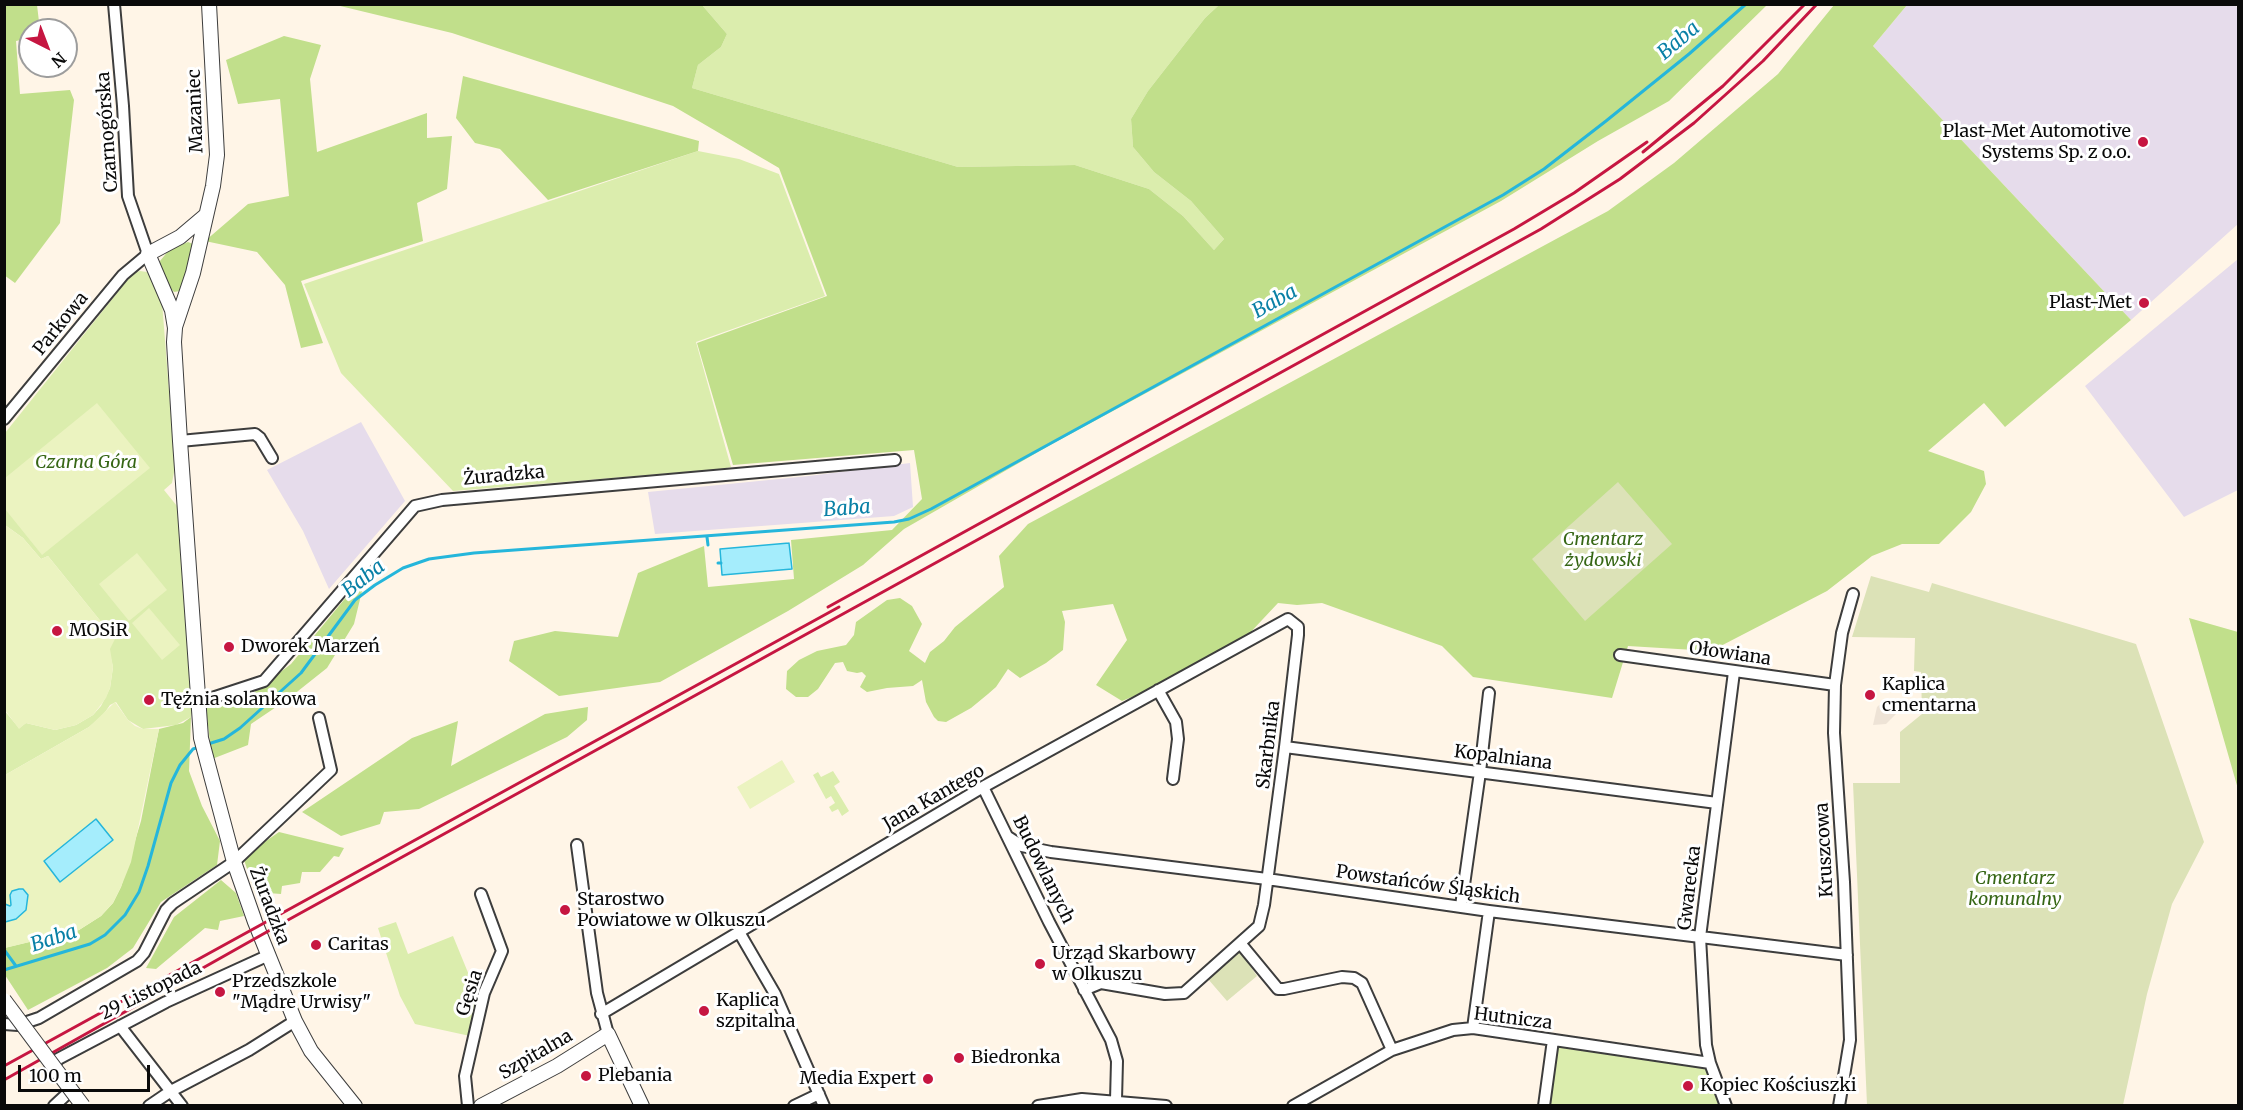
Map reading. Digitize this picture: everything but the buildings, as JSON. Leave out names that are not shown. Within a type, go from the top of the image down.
[{"type":"street","name":"Czarnogórska","points":[[114,4],[127,188],[136,223],[148,254]]},
{"type":"street","name":"Mazaniec","points":[[175,328],[188,291],[197,254],[213,186],[217,155],[209,4]]},
{"type":"street","points":[[175,328],[172,310],[148,254],[180,237],[206,216]]},
{"type":"street","points":[[180,237],[187,237],[194,241],[197,254]]},
{"type":"street","name":"Parkowa","points":[[4,419],[123,274],[148,254]]},
{"type":"street","points":[[163,288],[175,296],[188,291]]},
{"type":"street","name":"Żuradzka","points":[[175,328],[174,342],[198,708],[205,756],[234,862],[295,1021],[310,1051],[355,1106]]},
{"type":"street","points":[[180,441],[255,434],[272,458]]},
{"type":"street","name":"Żuradzka","points":[[199,700],[203,701],[264,681],[415,506],[442,500],[895,460]]},
{"type":"street","name":"Kruszcowa","points":[[1839,1106],[1850,1040],[1840,811],[1834,733],[1835,686],[1842,633],[1853,594]]},
{"type":"street","name":"Jana Kantego","points":[[601,1014],[983,787],[1288,619]]},
{"type":"street","name":"Skarbnika","points":[[1084,990],[1101,983],[1165,994],[1184,993],[1259,926],[1285,747],[1298,635],[1298,627],[1288,619]]},
{"type":"street","name":"Ołowiana","points":[[1620,655],[1835,686]]},
{"type":"street","name":"Gwarecka","points":[[1726,1106],[1706,1045],[1700,937],[1734,672]]},
{"type":"street","points":[[1158,690],[1176,722],[1178,739],[1173,779]]},
{"type":"street","points":[[1461,906],[1489,693]]},
{"type":"street","points":[[4,1024],[18,1025],[32,1021],[129,968],[144,953],[162,917],[173,903],[234,862],[331,770],[319,718]]},
{"type":"street","name":"Kopalniana","points":[[1285,747],[1717,802]]},
{"type":"street","name":"Budowlanych","points":[[983,787],[1115,1050],[1116,1100]]},
{"type":"street","name":"Powstańców Śląskich","points":[[1008,837],[1022,846],[1033,849],[1489,911],[1847,955]]},
{"type":"street","points":[[577,846],[601,1014],[642,1106]]},
{"type":"street","name":"Gęsia","points":[[468,1106],[465,1076],[484,993],[502,951],[481,894]]},
{"type":"street","points":[[1473,1028],[1489,911]]},
{"type":"street","points":[[739,932],[775,994],[824,1106]]},
{"type":"street","points":[[1240,943],[1278,988],[1284,989],[1342,977],[1354,978],[1362,983],[1392,1050]]},
{"type":"street","name":"29 Listopada","points":[[77,1106],[54,1074],[54,1066],[58,1059],[166,1002],[269,956]]},
{"type":"street","points":[[4,1000],[84,1106]]},
{"type":"street","points":[[149,1106],[171,1091],[249,1050],[295,1021]]},
{"type":"street","points":[[120,1026],[183,1106]]},
{"type":"street","name":"Hutnicza","points":[[1293,1106],[1392,1050],[1453,1030],[1473,1028],[1710,1062]]},
{"type":"street","name":"Szpitalna","points":[[483,1105],[556,1066],[608,1034]]},
{"type":"street","points":[[1544,1106],[1553,1040]]},
{"type":"street","points":[[54,1106],[68,1093]]},
{"type":"street","points":[[794,1106],[819,1094]]},
{"type":"street","points":[[1038,1106],[1082,1100],[1116,1100],[1166,1106]]},
{"type":"shaded area","points":[[1907,5],[2235,5],[2238,8],[2238,224],[2131,320],[1873,46]]},
{"type":"shaded area","points":[[2238,259],[2238,490],[2184,517],[2085,386]]},
{"type":"shaded area","points":[[361,422],[405,501],[329,589],[303,531],[267,470]]},
{"type":"shaded area","points":[[910,463],[913,507],[894,516],[655,534],[648,492],[809,476]]},
{"type":"shaded area","points":[[1885,700],[1901,700],[1899,711],[1886,724],[1873,725],[1877,707]]},
{"type":"green space","points":[[5,4],[37,5],[39,18],[18,18],[18,41],[16,41],[20,94],[70,90],[74,100],[60,223],[15,283],[4,275]]},
{"type":"green space","points":[[336,5],[702,5],[727,34],[721,47],[698,65],[692,88],[958,167],[1075,165],[1149,189],[1183,216],[1214,250],[1224,239],[1191,201],[1154,172],[1133,147],[1131,119],[1148,91],[1205,18],[1219,5],[1767,5],[1669,101],[1598,141],[1501,201],[1052,444],[904,529],[863,565],[788,611],[660,682],[559,696],[509,661],[514,641],[555,631],[618,637],[638,573],[704,546],[708,587],[794,579],[791,540],[892,530],[922,499],[914,450],[733,465],[697,343],[827,296],[779,168],[673,106],[452,33]]},
{"type":"green space","points":[[702,5],[1219,5],[1205,18],[1148,91],[1131,119],[1133,147],[1154,172],[1191,201],[1224,239],[1214,250],[1183,216],[1149,189],[1075,165],[958,167],[692,88],[698,65],[721,47],[727,34]]},
{"type":"green space","points":[[1834,5],[1907,5],[1873,46],[2131,320],[2005,427],[1984,403],[1928,451],[1984,471],[1986,484],[1971,512],[1939,544],[1902,544],[1872,556],[1827,591],[1711,651],[1628,646],[1612,698],[1473,677],[1442,646],[1322,603],[1297,605],[1278,603],[1247,636],[1164,684],[1122,701],[1096,685],[1127,640],[1113,604],[1062,611],[1065,622],[1063,650],[1020,678],[1008,669],[996,687],[988,694],[971,708],[946,722],[938,721],[934,717],[926,702],[922,680],[913,686],[867,692],[860,687],[866,676],[862,672],[847,671],[843,662],[835,663],[818,689],[808,697],[796,697],[786,689],[787,671],[799,660],[817,651],[846,645],[854,635],[856,622],[887,600],[900,598],[912,606],[922,624],[909,651],[925,663],[930,652],[944,641],[955,627],[1004,587],[999,556],[1028,524],[1608,211],[1674,163],[1778,74]]},
{"type":"green space","points":[[284,36],[321,45],[310,79],[317,152],[427,113],[427,138],[452,136],[447,189],[417,203],[423,241],[301,281],[323,343],[301,348],[285,285],[257,252],[205,241],[248,204],[289,196],[280,99],[238,104],[226,60]]},
{"type":"green space","points":[[463,76],[699,141],[698,151],[548,200],[500,149],[475,143],[456,118]]},
{"type":"green space","points":[[698,151],[739,159],[779,174],[825,296],[696,342],[731,467],[453,491],[341,373],[304,284]]},
{"type":"green space","points":[[188,242],[193,244],[187,282],[180,291],[174,292],[161,278],[160,261],[169,250]]},
{"type":"green space","name":"Czarna Góra","points":[[147,272],[153,278],[162,302],[175,467],[172,483],[164,490],[177,506],[194,704],[191,717],[176,725],[143,729],[128,720],[116,702],[110,705],[103,715],[89,727],[5,775],[4,710],[19,728],[26,723],[55,730],[76,725],[93,715],[101,706],[110,688],[113,667],[102,623],[48,556],[41,559],[23,538],[5,525],[5,433],[133,273]]},
{"type":"green space","points":[[97,403],[150,468],[42,555],[5,509],[5,478]]},
{"type":"green space","name":"Cmentarz żydowski","points":[[1618,482],[1672,544],[1585,621],[1532,559]]},
{"type":"green space","name":"MOSiR","points":[[5,525],[23,538],[41,559],[48,556],[115,639],[110,649],[113,667],[106,698],[93,715],[76,725],[55,730],[26,723],[19,729],[5,710]]},
{"type":"green space","points":[[137,553],[167,590],[129,621],[99,584]]},
{"type":"green space","name":"Cmentarz komunalny","points":[[1871,576],[1929,592],[1932,583],[2136,644],[2204,842],[2172,904],[2147,994],[2123,1105],[1867,1105],[1853,783],[1900,783],[1900,732],[1922,714],[1921,672],[1914,671],[1915,638],[1852,637]]},
{"type":"green space","points":[[357,584],[363,587],[354,624],[327,668],[288,699],[251,724],[248,745],[212,759],[206,708],[253,693],[291,664]]},
{"type":"green space","points":[[149,608],[180,645],[162,660],[132,623]]},
{"type":"green space","points":[[2189,618],[2238,632],[2238,789]]},
{"type":"green space","points":[[115,702],[135,726],[143,729],[159,729],[131,862],[121,887],[113,903],[101,916],[79,930],[5,948],[5,775],[89,727]]},
{"type":"green space","points":[[588,707],[587,720],[567,737],[419,809],[384,812],[380,824],[341,836],[302,812],[412,738],[458,721],[451,766],[545,714]]},
{"type":"green space","points":[[191,717],[189,771],[202,806],[220,841],[217,865],[161,902],[133,948],[107,968],[28,1010],[5,975],[4,948],[79,930],[101,916],[113,903],[121,887],[141,821],[159,729],[183,723]]},
{"type":"green space","points":[[782,760],[795,782],[750,809],[737,787]]},
{"type":"green space","points":[[833,771],[840,782],[834,786],[849,811],[842,816],[838,809],[832,812],[829,807],[835,803],[831,796],[826,799],[813,775],[818,772],[821,777]]},
{"type":"green space","points":[[279,832],[344,848],[339,857],[334,856],[320,872],[302,872],[300,883],[282,886],[281,894],[255,892],[243,857]]},
{"type":"green space","points":[[221,880],[236,893],[244,916],[220,921],[218,930],[205,928],[156,969],[146,968],[174,917]]},
{"type":"green space","points":[[396,922],[408,954],[453,936],[478,997],[470,1036],[415,1024],[400,996],[378,928]]},
{"type":"green space","points":[[1240,951],[1257,976],[1227,1001],[1208,979]]},
{"type":"green space","points":[[1559,1046],[1707,1068],[1722,1106],[1548,1106],[1556,1049]]},
{"type":"water","points":[[789,543],[792,569],[722,575],[720,549]]},
{"type":"water","points":[[96,819],[113,840],[60,882],[44,861]]},
{"type":"water","points":[[23,889],[28,895],[26,910],[16,919],[5,922],[5,904],[11,905],[12,891]]},
{"type":"waterway","name":"Baba","points":[[208,744],[224,739],[240,728],[301,673],[355,600],[403,568],[429,559],[474,553],[894,522],[909,519],[931,509],[1503,195],[1544,169],[1606,121],[1689,54],[1746,4]]},
{"type":"waterway","points":[[707,537],[708,545]]},
{"type":"waterway","name":"Baba","points":[[4,970],[90,944],[105,935],[125,915],[139,892],[171,783],[180,765],[193,749],[199,747]]},
{"type":"waterway","points":[[5,951],[16,966]]},
{"type":"railway","points":[[1643,152],[1723,86],[1805,4]]},
{"type":"railway","points":[[4,1080],[288,920],[1541,229],[1620,179],[1694,123],[1763,61],[1817,4]]},
{"type":"railway","points":[[828,607],[1514,229],[1574,193],[1647,142]]},
{"type":"railway","points":[[4,1066],[839,607]]},
{"type":"place","name":"Plast-Met Automotive Systems Sp. z o.o.","points":[[2143,142]]},
{"type":"place","name":"Plast-Met","points":[[2144,303]]},
{"type":"place","name":"MOSiR","points":[[57,631]]},
{"type":"place","name":"Dworek Marzeń","points":[[229,647]]},
{"type":"place","name":"Kaplica cmentarna","points":[[1870,695]]},
{"type":"place","name":"Tężnia solankowa","points":[[149,700]]},
{"type":"place","name":"Starostwo Powiatowe w Olkuszu","points":[[565,910]]},
{"type":"place","name":"Caritas","points":[[316,945]]},
{"type":"place","name":"Urząd Skarbowy w Olkuszu","points":[[1040,964]]},
{"type":"place","name":"Przedszkole \"Mądre Urwisy\"","points":[[220,992]]},
{"type":"place","name":"Kaplica szpitalna","points":[[704,1011]]},
{"type":"place","name":"Biedronka","points":[[959,1058]]},
{"type":"place","name":"Plebania","points":[[586,1076]]},
{"type":"place","name":"Media Expert","points":[[928,1079]]},
{"type":"place","name":"Kopiec Kościuszki","points":[[1688,1086]]}]
